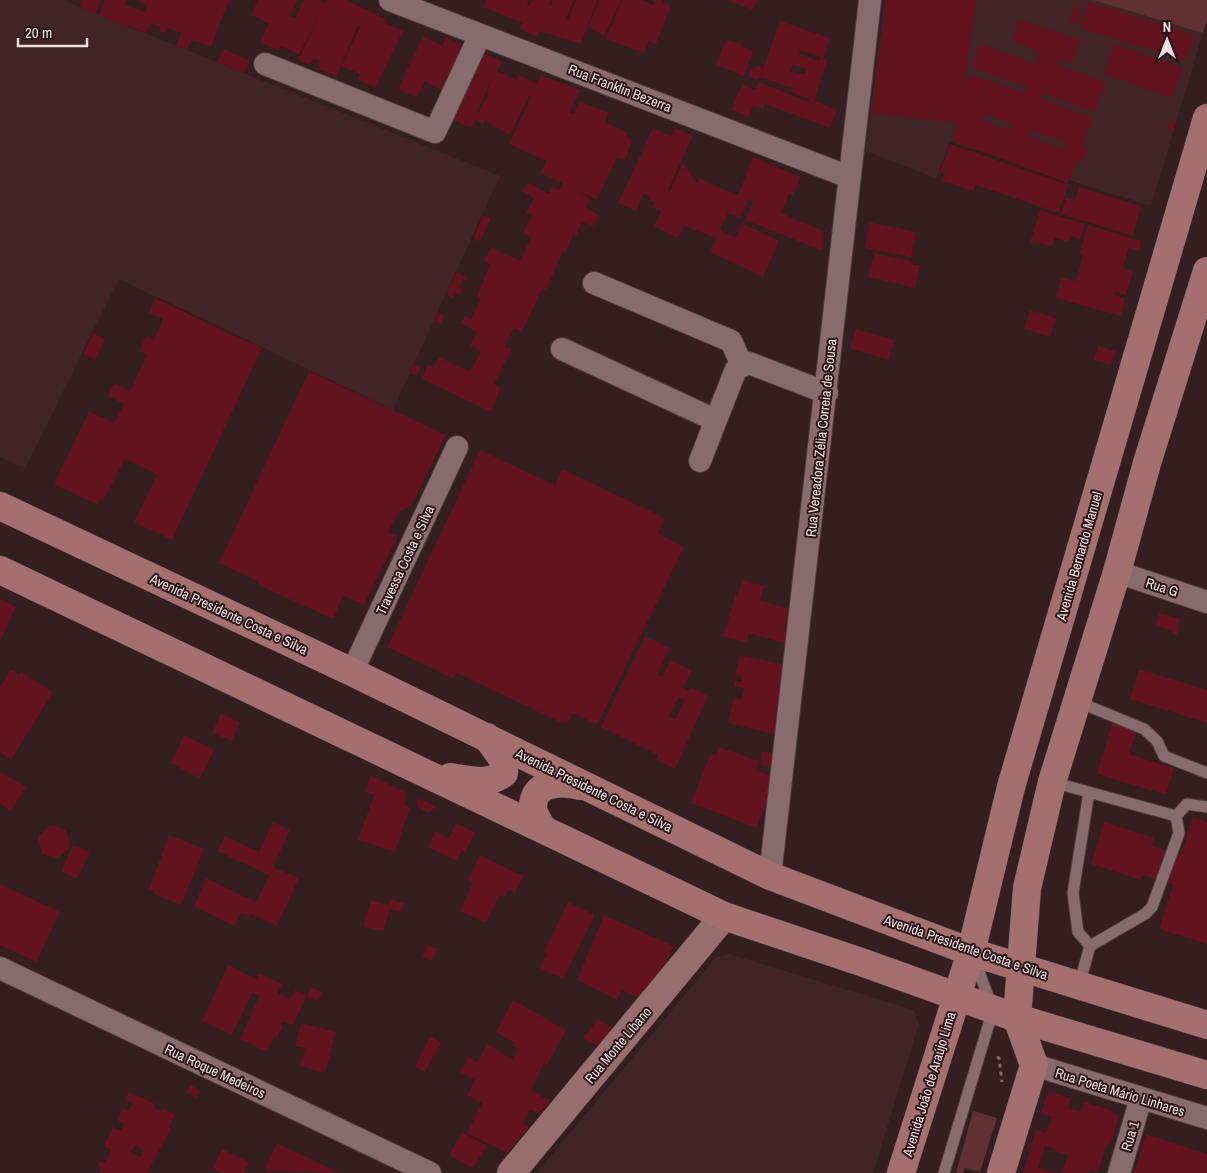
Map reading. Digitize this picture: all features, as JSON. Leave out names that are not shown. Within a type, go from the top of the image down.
[{"type":"main road","name":"Avenida Bernardo Manuel","points":[[956,996],[971,952],[1011,787],[1207,118]]},
{"type":"main road","points":[[1001,1173],[1034,1065],[1005,1014],[1019,966],[1027,888],[1052,782],[1117,572],[1147,463],[1207,271]]},
{"type":"main road","name":"Avenida Presidente Costa e Silva","points":[[0,506],[352,672],[770,876],[971,952],[1207,1025]]},
{"type":"main road","points":[[0,570],[724,916],[1005,1014],[1207,1075]]},
{"type":"main road","points":[[429,774],[481,781],[495,780],[504,772],[504,762],[487,737]]},
{"type":"main road","points":[[542,829],[533,808],[534,799],[544,787],[563,782],[592,789]]},
{"type":"main road","name":"Avenida João de Araújo Lima","points":[[901,1173],[956,996]]},
{"type":"street","name":"Rua Franklin Bezerra","points":[[390,0],[849,177]]},
{"type":"street","name":"Rua Vereadora Zélia Correia de Sousa","points":[[770,876],[827,393],[849,177],[870,0]]},
{"type":"street","points":[[265,64],[435,132],[480,34]]},
{"type":"street","points":[[594,283],[731,341],[742,365]]},
{"type":"street","points":[[562,349],[715,420]]},
{"type":"street","points":[[700,461],[736,369],[742,365],[749,363],[827,393]]},
{"type":"street","name":"Travessa Costa e Silva","points":[[352,672],[457,447]]},
{"type":"street","name":"Rua G","points":[[1117,572],[1207,602]]},
{"type":"street","name":"Rua Monte Líbano","points":[[511,1173],[724,916]]},
{"type":"street","name":"Rua Roque Medeiros","points":[[0,968],[430,1173]]},
{"type":"street","name":"Rua Poeta Mário Linhares","points":[[1034,1065],[1207,1118]]},
{"type":"street","name":"Rua 1","points":[[1119,1173],[1142,1098]]},
{"type":"lane","points":[[1076,701],[1144,729],[1157,741],[1164,756],[1207,773]]},
{"type":"lane","points":[[1052,782],[1176,816]]},
{"type":"lane","points":[[1089,792],[1073,893],[1078,932],[1090,946]]},
{"type":"lane","points":[[1176,816],[1187,804],[1207,807]]},
{"type":"lane","points":[[1079,985],[1090,946],[1145,914],[1152,907],[1179,832],[1176,816]]},
{"type":"lane","points":[[944,1173],[1005,1014],[971,952]]},
{"type":"path","points":[[991,1056],[999,1058],[1002,1085]]},
{"type":"shaded area","points":[[0,0],[68,0],[67,2],[500,176],[393,410],[119,279],[25,468],[0,457]]},
{"type":"shaded area","points":[[885,0],[1093,0],[1203,33],[1151,206],[950,142],[936,178],[865,151]]},
{"type":"shaded area","points":[[1093,0],[1207,0],[1207,20],[1203,33]]},
{"type":"shaded area","points":[[729,954],[914,1010],[919,1024],[873,1173],[537,1173],[716,957]]},
{"type":"shaded area","points":[[973,1111],[997,1118],[980,1172],[965,1168],[963,1173],[956,1173]]},
{"type":"building","points":[[81,0],[100,0],[96,14],[79,7]]},
{"type":"building","points":[[105,0],[127,0],[125,5],[145,12],[147,5],[136,0],[229,0],[211,47],[191,40],[188,50],[176,45],[181,33],[167,28],[165,33],[159,31],[161,27],[150,23],[146,33],[99,15]]},
{"type":"building","points":[[258,0],[298,0],[290,16],[295,18],[304,0],[318,0],[325,4],[327,0],[346,0],[386,19],[384,23],[403,31],[375,88],[357,79],[360,74],[341,66],[360,27],[358,26],[336,77],[317,68],[320,61],[314,58],[310,65],[298,60],[321,12],[299,55],[281,46],[278,51],[260,42],[269,24],[251,15]]},
{"type":"building","points":[[486,0],[529,0],[527,5],[529,6],[532,0],[551,0],[549,5],[551,6],[553,0],[574,0],[566,19],[568,20],[576,0],[597,0],[581,44],[540,31],[538,37],[519,29],[522,23],[483,7]]},
{"type":"building","points":[[599,0],[621,0],[604,36],[588,27]]},
{"type":"building","points":[[622,0],[641,0],[654,5],[655,2],[651,0],[663,0],[662,3],[671,6],[656,44],[649,41],[644,53],[606,39]]},
{"type":"building","points":[[726,0],[757,0],[753,10]]},
{"type":"building","points":[[886,0],[976,0],[964,88],[970,74],[1024,93],[1027,87],[972,67],[980,44],[1035,64],[1040,51],[1012,41],[1019,19],[1080,40],[1072,63],[1059,58],[1057,65],[1105,82],[1094,112],[1043,93],[1041,99],[1092,118],[1082,146],[1087,148],[1081,164],[1076,162],[1068,183],[951,140],[958,123],[872,113]],"holes":[[[985,114],[1013,124],[1011,130],[982,121]],[[1029,130],[1067,142],[1064,150],[1027,136]]]},
{"type":"building","points":[[1088,3],[1128,13],[1127,15],[1194,35],[1185,60],[1080,28]]},
{"type":"building","points":[[1074,6],[1082,9],[1076,24],[1068,22]]},
{"type":"building","points":[[780,21],[830,38],[824,58],[827,60],[814,101],[837,110],[830,128],[765,104],[763,109],[753,106],[749,117],[731,110],[742,84],[755,90],[758,82],[809,102],[810,99],[791,92],[792,88],[760,77],[758,80],[748,76],[750,69],[758,66],[763,68]],"holes":[[[800,50],[820,57],[819,61],[799,54]],[[793,65],[806,69],[805,74],[790,71]]]},
{"type":"building","points":[[423,36],[442,46],[446,37],[464,46],[443,91],[425,81],[417,98],[398,89]]},
{"type":"building","points":[[726,40],[742,44],[742,46],[753,51],[744,76],[716,65]]},
{"type":"building","points":[[1114,44],[1182,68],[1172,98],[1104,74]]},
{"type":"building","points":[[224,49],[250,61],[244,73],[217,62]]},
{"type":"building","points":[[484,53],[502,62],[497,71],[517,80],[519,75],[537,84],[541,75],[580,90],[570,112],[574,114],[580,102],[609,113],[605,122],[628,133],[626,137],[632,140],[625,161],[617,157],[597,200],[571,188],[590,198],[586,208],[599,215],[593,226],[582,222],[576,236],[573,235],[566,252],[563,251],[546,290],[542,289],[522,332],[514,328],[505,346],[512,349],[494,384],[501,387],[491,412],[422,379],[428,365],[433,368],[439,357],[470,372],[481,351],[470,346],[477,332],[461,323],[465,316],[471,319],[481,298],[477,296],[490,264],[484,261],[491,247],[520,261],[531,237],[523,233],[532,215],[526,213],[534,198],[522,191],[528,182],[549,194],[552,187],[559,190],[562,183],[540,173],[546,161],[509,144],[531,97],[529,96],[510,135],[485,121],[483,124],[475,120],[471,128],[452,119]],"holes":[[[491,80],[487,93],[489,95],[476,115]]]},
{"type":"building","points":[[1169,120],[1176,122],[1174,131],[1166,129]]},
{"type":"building","points":[[653,128],[671,136],[675,128],[693,136],[668,190],[670,191],[683,163],[697,183],[699,178],[736,195],[738,195],[753,157],[801,177],[793,196],[789,194],[781,213],[824,231],[823,251],[745,220],[753,201],[748,199],[740,218],[728,213],[720,230],[735,237],[742,223],[779,241],[763,277],[710,252],[716,238],[684,226],[678,238],[654,226],[661,211],[652,207],[655,202],[649,200],[650,197],[643,194],[636,211],[618,203]]},
{"type":"building","points":[[950,144],[1069,185],[1058,213],[976,185],[974,191],[942,181],[945,174],[940,172]]},
{"type":"building","points":[[1079,187],[1141,206],[1133,236],[1061,214],[1066,197],[1075,200]]},
{"type":"building","points":[[1040,210],[1085,224],[1081,239],[1070,236],[1068,242],[1055,238],[1052,246],[1030,242]]},
{"type":"building","points":[[483,215],[491,218],[480,242],[473,238]]},
{"type":"building","points":[[869,222],[916,232],[911,257],[865,248]]},
{"type":"building","points":[[1088,225],[1141,241],[1139,251],[1129,248],[1123,267],[1133,272],[1126,295],[1116,292],[1115,295],[1125,298],[1121,316],[1056,298],[1061,277],[1076,281],[1083,256],[1079,254]]},
{"type":"building","points":[[874,253],[912,261],[911,264],[920,265],[915,288],[868,277]]},
{"type":"building","points":[[457,272],[468,278],[467,281],[463,279],[459,287],[463,289],[460,295],[455,292],[453,298],[446,295]]},
{"type":"building","points":[[155,298],[262,348],[172,540],[134,522],[157,474],[125,459],[103,501],[100,500],[98,505],[54,484],[89,411],[114,423],[124,404],[108,396],[114,383],[130,391],[147,355],[139,351],[146,336],[154,340],[163,319],[149,313]]},
{"type":"building","points":[[1030,310],[1056,318],[1050,337],[1024,329]]},
{"type":"building","points":[[438,312],[445,316],[441,324],[434,321]]},
{"type":"building","points":[[856,329],[894,340],[889,360],[850,348]]},
{"type":"building","points":[[93,333],[105,339],[95,360],[83,354]]},
{"type":"building","points":[[1098,346],[1115,351],[1111,365],[1094,360]]},
{"type":"building","points":[[414,364],[421,367],[417,376],[410,373]]},
{"type":"building","points":[[309,371],[446,435],[412,505],[398,512],[388,532],[398,536],[364,605],[343,596],[333,619],[258,585],[259,582],[219,563]]},
{"type":"building","points":[[480,450],[555,485],[562,469],[665,518],[658,534],[684,547],[597,725],[573,713],[569,722],[562,723],[457,673],[454,679],[387,647]]},
{"type":"building","points":[[742,580],[764,586],[760,600],[790,609],[784,631],[795,634],[793,646],[749,633],[747,643],[723,636]]},
{"type":"building","points":[[0,599],[16,607],[0,641]]},
{"type":"building","points":[[1159,613],[1180,619],[1177,636],[1169,630],[1156,626]]},
{"type":"building","points":[[645,636],[670,648],[657,674],[662,677],[671,660],[692,671],[683,687],[689,691],[691,688],[708,696],[675,769],[656,760],[658,755],[601,727]],"holes":[[[679,697],[685,700],[675,719],[669,716]]]},
{"type":"building","points":[[739,655],[787,665],[776,707],[777,713],[782,714],[778,735],[728,723],[734,697],[742,699],[744,688],[734,686],[735,681],[742,682],[742,678],[735,676]]},
{"type":"building","points":[[11,669],[19,675],[21,672],[53,692],[11,760],[0,752],[0,687]]},
{"type":"building","points":[[1139,669],[1207,690],[1207,723],[1130,699]]},
{"type":"building","points":[[221,713],[240,722],[232,741],[212,733]]},
{"type":"building","points":[[1112,723],[1137,730],[1129,754],[1174,768],[1166,795],[1097,774]]},
{"type":"building","points":[[184,735],[214,750],[200,779],[171,763]]},
{"type":"building","points":[[719,747],[759,761],[756,770],[771,776],[766,805],[756,828],[691,803],[710,755],[716,755]]},
{"type":"building","points":[[762,751],[775,754],[773,768],[760,765]]},
{"type":"building","points":[[0,772],[26,787],[11,811],[0,804]]},
{"type":"building","points":[[370,775],[407,793],[404,804],[410,807],[395,852],[358,840],[374,795],[365,792]]},
{"type":"building","points":[[418,798],[436,807],[429,813],[418,807]]},
{"type":"building","points":[[1193,817],[1207,822],[1207,944],[1159,929],[1173,885],[1142,875],[1141,880],[1091,864],[1104,822],[1154,838],[1152,846],[1181,855]]},
{"type":"building","points":[[273,822],[290,830],[273,867],[299,878],[277,926],[251,914],[249,916],[241,913],[234,926],[194,906],[206,878],[256,902],[269,875],[217,851],[225,836],[259,852]]},
{"type":"building","points":[[456,823],[475,832],[465,852],[462,850],[457,861],[428,847],[435,831],[449,838]]},
{"type":"building","points":[[50,825],[66,830],[70,847],[58,858],[42,854],[38,837]]},
{"type":"building","points":[[169,835],[204,849],[181,905],[153,894],[154,891],[149,889]]},
{"type":"building","points":[[73,845],[90,852],[77,879],[61,871]]},
{"type":"building","points":[[480,855],[523,876],[515,893],[509,889],[505,898],[499,895],[486,923],[460,911],[473,882],[468,880]]},
{"type":"building","points":[[0,884],[60,912],[36,962],[0,945]]},
{"type":"building","points":[[390,899],[404,903],[401,912],[390,909],[383,931],[363,927],[371,900],[388,905]]},
{"type":"building","points":[[568,902],[595,915],[563,979],[540,968],[547,954],[544,952]]},
{"type":"building","points":[[604,915],[674,946],[663,968],[638,997],[622,990],[617,1000],[577,980]]},
{"type":"building","points":[[428,945],[437,949],[432,961],[422,956]]},
{"type":"building","points":[[228,965],[256,979],[259,973],[282,984],[278,993],[290,999],[295,990],[307,995],[293,1025],[282,1021],[280,1024],[283,1026],[277,1038],[274,1036],[267,1052],[240,1039],[259,996],[252,993],[232,1035],[202,1021]]},
{"type":"building","points":[[310,987],[322,992],[318,1001],[307,997]]},
{"type":"building","points":[[513,1000],[566,1030],[547,1066],[544,1063],[531,1091],[551,1101],[539,1114],[530,1109],[523,1124],[529,1127],[507,1153],[467,1133],[482,1103],[467,1095],[475,1080],[460,1072],[468,1057],[478,1062],[487,1044],[512,1059],[518,1049],[512,1046],[514,1043],[496,1032]]},
{"type":"building","points":[[598,1019],[612,1027],[597,1046],[583,1038]]},
{"type":"building","points":[[301,1023],[336,1032],[325,1073],[300,1066],[305,1048],[295,1046]]},
{"type":"building","points":[[430,1036],[441,1043],[425,1072],[415,1067]]},
{"type":"building","points":[[190,1085],[200,1090],[196,1098],[186,1093]]},
{"type":"building","points":[[129,1092],[156,1104],[154,1108],[162,1111],[163,1108],[175,1114],[169,1127],[171,1128],[147,1173],[100,1173],[98,1172],[102,1168],[98,1166],[100,1161],[105,1163],[111,1150],[104,1146],[113,1127],[121,1130],[124,1124],[118,1121],[122,1108],[129,1111],[133,1103],[126,1100]],"holes":[[[135,1145],[144,1150],[140,1157],[131,1152]]]},
{"type":"building","points":[[1050,1092],[1071,1098],[1068,1108],[1081,1111],[1084,1102],[1108,1109],[1119,1116],[1111,1144],[1107,1144],[1098,1172],[1090,1169],[1088,1173],[1062,1173],[1068,1155],[1055,1152],[1056,1149],[1045,1146],[1038,1168],[1054,1173],[1023,1173],[1036,1130],[1046,1133],[1052,1117],[1041,1114],[1046,1096]]},
{"type":"building","points":[[462,1132],[487,1146],[473,1168],[449,1155]]},
{"type":"building","points":[[1146,1134],[1207,1154],[1207,1173],[1134,1173]]},
{"type":"building","points":[[277,1143],[340,1173],[264,1171]]},
{"type":"building","points":[[222,1149],[249,1162],[244,1173],[222,1173],[212,1169]]}]
